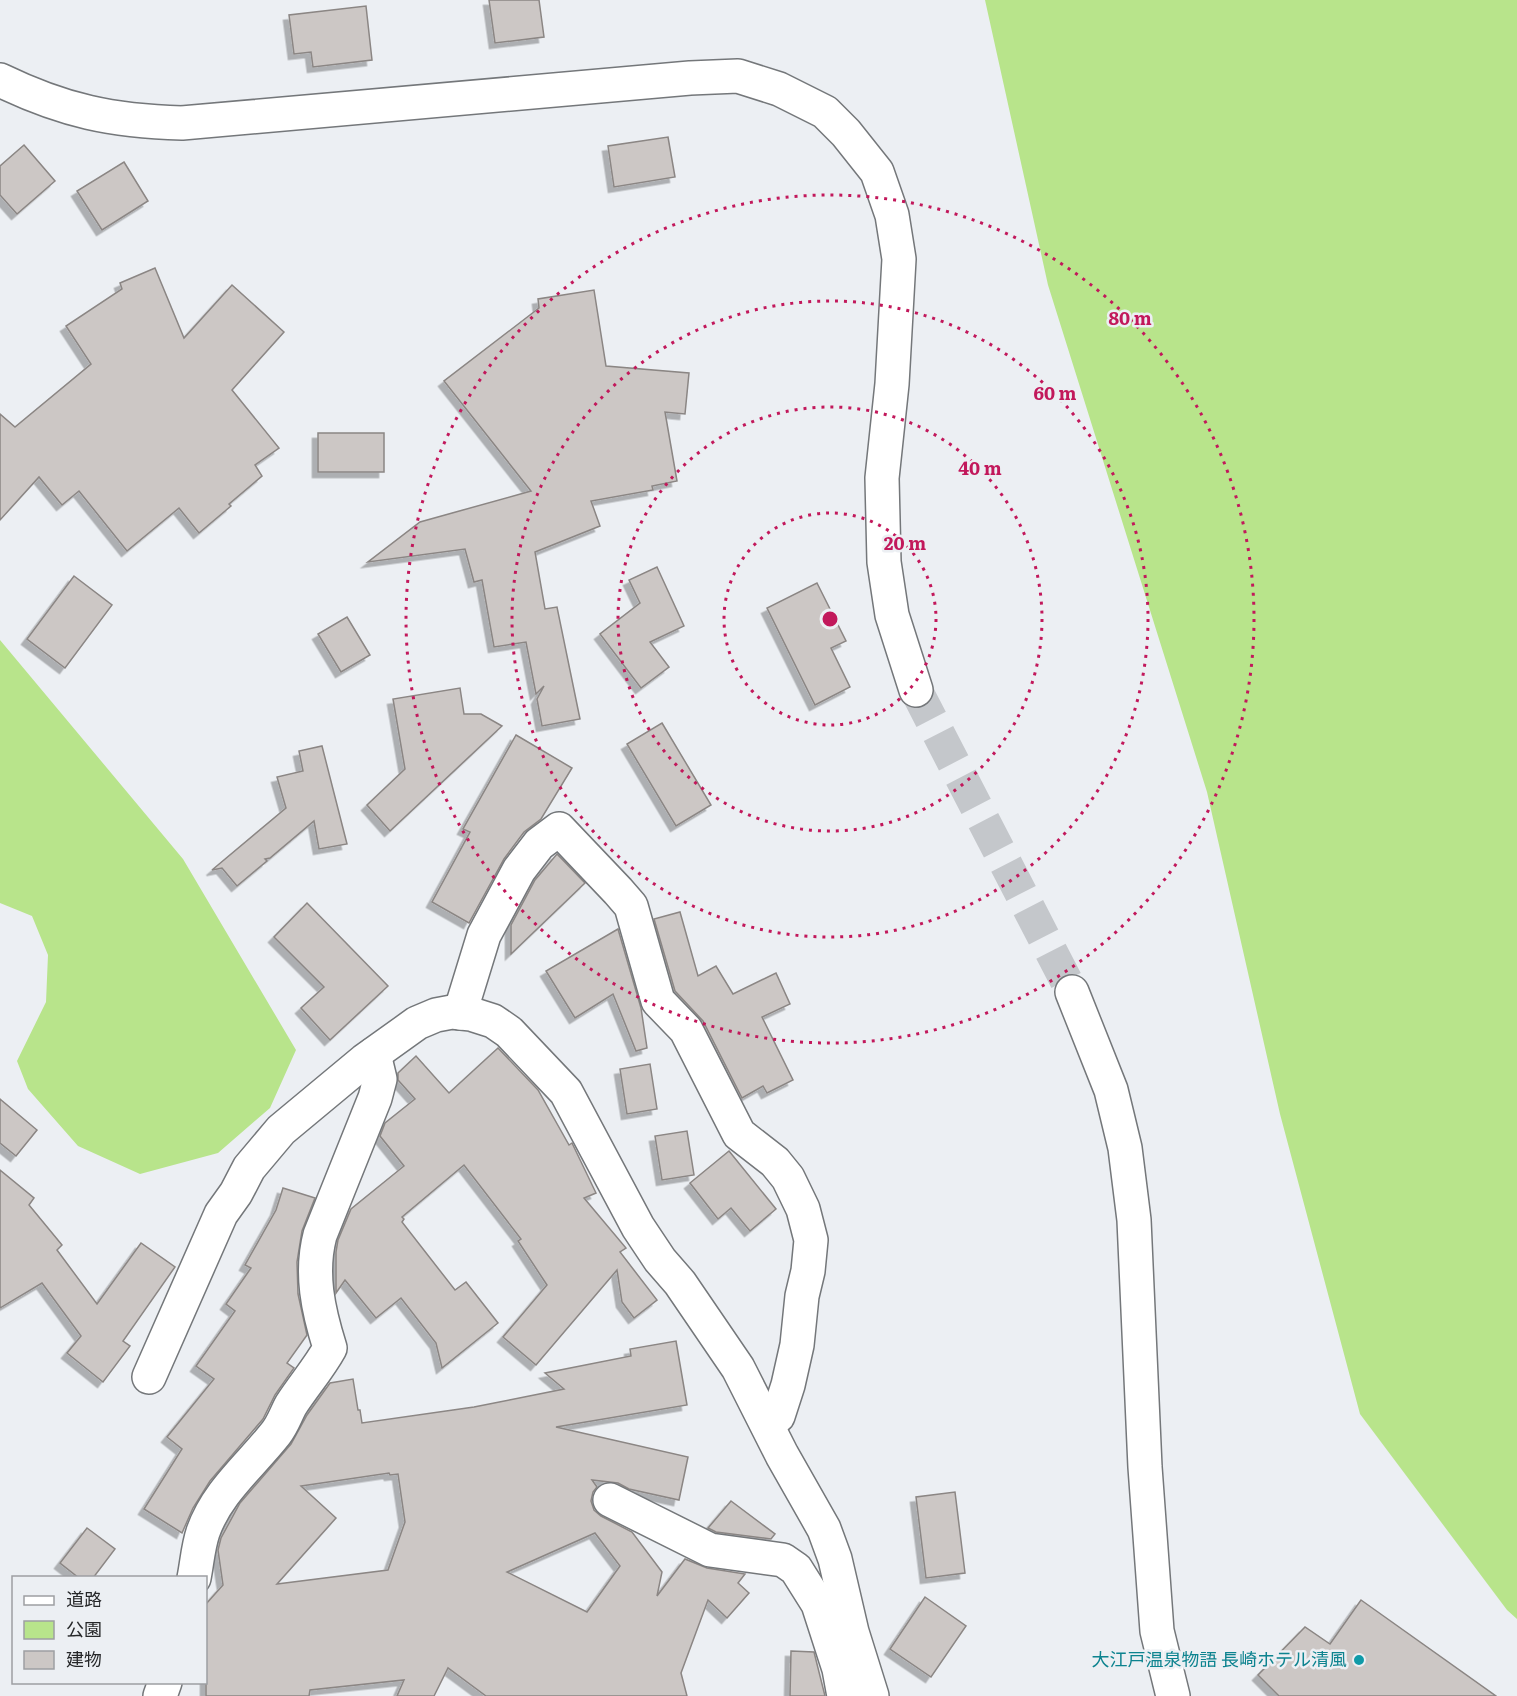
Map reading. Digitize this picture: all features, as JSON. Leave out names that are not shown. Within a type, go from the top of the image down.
[{"type":"street","points":[[0,80],[60,105],[93,114],[146,122],[182,123],[690,78],[738,76],[779,88],[825,112],[846,133],[877,172],[892,215],[899,259],[892,384],[882,478],[884,562],[892,615],[916,690]]},
{"type":"street","points":[[460,1012],[484,935],[519,870],[538,844],[558,829],[631,906],[658,1001],[686,1030],[739,1134],[775,1162],[788,1178],[803,1209],[811,1240],[797,1345],[778,1416],[766,1424]]},
{"type":"street","points":[[1071,992],[1111,1090],[1125,1148],[1134,1220],[1144,1467],[1157,1631],[1173,1696]]},
{"type":"street","points":[[150,1377],[221,1215],[249,1168],[281,1130],[374,1054],[417,1023],[436,1015],[460,1012],[494,1021],[508,1032],[566,1092],[638,1227],[738,1368],[824,1530],[835,1559],[852,1632],[872,1696]]},
{"type":"street","points":[[194,1576],[202,1535],[218,1502],[229,1485],[279,1430],[288,1410],[330,1347],[315,1289],[316,1251],[320,1235],[375,1098],[380,1079],[374,1054]]},
{"type":"street","points":[[610,1500],[710,1550],[783,1560],[796,1569],[818,1604],[839,1669],[844,1696]]},
{"type":"green space","points":[[985,0],[1517,0],[1517,1619],[1507,1610],[1360,1414],[1280,1114],[1207,792],[1048,285]]},
{"type":"green space","points":[[0,640],[183,859],[296,1050],[270,1108],[218,1153],[140,1174],[78,1146],[28,1089],[17,1061],[46,1002],[48,955],[32,916],[0,903]]},
{"type":"building","points":[[489,0],[539,0],[544,37],[495,43]]},
{"type":"building","points":[[366,6],[372,60],[313,67],[311,52],[294,54],[289,15]]},
{"type":"building","points":[[668,137],[675,177],[614,187],[608,146]]},
{"type":"building","points":[[24,145],[55,181],[17,214],[0,195],[0,166]]},
{"type":"building","points":[[124,162],[148,201],[102,230],[77,191]]},
{"type":"building","points":[[155,268],[184,338],[232,285],[284,332],[232,390],[279,448],[255,465],[262,476],[199,533],[179,508],[127,551],[79,491],[62,505],[39,477],[0,520],[0,414],[15,427],[91,364],[66,326],[122,289],[120,283]]},
{"type":"building","points":[[594,290],[606,366],[689,373],[685,414],[665,412],[677,481],[652,486],[653,490],[591,501],[600,526],[535,552],[545,609],[557,607],[580,719],[542,726],[537,699],[544,686],[536,694],[526,642],[494,647],[482,580],[474,582],[465,549],[368,562],[420,522],[531,491],[444,381],[539,308],[538,299]]},
{"type":"building","points":[[318,433],[384,433],[384,472],[318,472]]},
{"type":"building","points":[[657,567],[684,626],[650,642],[669,667],[641,688],[600,634],[640,603],[629,580]]},
{"type":"building","points":[[74,576],[112,605],[65,668],[27,639]]},
{"type":"building","points":[[817,583],[846,641],[831,648],[850,687],[815,705],[767,608]]},
{"type":"building","points":[[347,617],[370,655],[341,672],[318,634]]},
{"type":"building","points":[[460,688],[464,714],[481,714],[502,726],[390,831],[367,805],[405,769],[393,699]]},
{"type":"building","points":[[662,723],[711,805],[676,826],[627,744]]},
{"type":"building","points":[[516,735],[572,768],[541,819],[524,832],[504,859],[469,923],[432,902],[470,832],[463,829]]},
{"type":"building","points":[[322,746],[347,844],[319,849],[314,821],[270,858],[265,859],[267,861],[237,886],[222,868],[212,870],[286,808],[277,777],[303,771],[299,751]]},
{"type":"building","points":[[557,854],[585,883],[511,954],[511,925],[535,880]]},
{"type":"building","points":[[307,903],[388,986],[330,1040],[301,1008],[324,987],[274,937]]},
{"type":"building","points":[[680,912],[698,976],[716,966],[733,994],[776,973],[790,1004],[762,1017],[793,1080],[767,1093],[763,1086],[742,1098],[703,1021],[675,991],[654,919]]},
{"type":"building","points":[[618,929],[641,1008],[647,1048],[636,1051],[613,994],[575,1018],[546,971]]},
{"type":"building","points":[[498,1048],[538,1090],[569,1145],[572,1143],[596,1193],[584,1198],[626,1248],[620,1252],[657,1300],[634,1318],[622,1302],[617,1270],[536,1365],[503,1337],[547,1285],[518,1241],[521,1239],[464,1165],[402,1217],[404,1219],[402,1222],[455,1290],[466,1282],[498,1323],[442,1368],[436,1343],[401,1298],[376,1318],[345,1280],[336,1293],[338,1240],[351,1209],[404,1166],[380,1136],[385,1123],[415,1099],[398,1080],[398,1073],[416,1056],[449,1093]]},
{"type":"building","points":[[650,1064],[657,1109],[627,1114],[620,1069]]},
{"type":"building","points":[[0,1099],[37,1130],[16,1156],[0,1143]]},
{"type":"building","points":[[687,1131],[694,1175],[662,1180],[655,1136]]},
{"type":"building","points":[[729,1151],[776,1209],[750,1231],[731,1208],[718,1219],[690,1183]]},
{"type":"building","points":[[0,1170],[34,1198],[29,1205],[62,1245],[57,1250],[97,1304],[141,1243],[175,1267],[123,1341],[130,1346],[103,1382],[67,1353],[81,1336],[42,1283],[0,1308]]},
{"type":"building","points":[[283,1188],[315,1198],[302,1231],[297,1262],[298,1294],[307,1335],[287,1363],[294,1368],[275,1395],[263,1419],[210,1481],[193,1508],[182,1533],[144,1509],[182,1449],[167,1437],[214,1379],[196,1366],[235,1311],[226,1304],[251,1268],[245,1265],[276,1210]]},
{"type":"building","points":[[676,1341],[687,1405],[556,1427],[688,1457],[679,1500],[629,1489],[618,1483],[592,1480],[597,1487],[591,1501],[594,1510],[632,1532],[662,1572],[657,1596],[685,1559],[707,1568],[745,1574],[738,1583],[749,1593],[727,1618],[708,1600],[681,1673],[687,1696],[486,1696],[448,1668],[434,1696],[397,1696],[404,1680],[310,1690],[309,1696],[206,1696],[207,1603],[223,1585],[218,1550],[221,1538],[240,1503],[291,1444],[307,1415],[330,1383],[353,1379],[362,1423],[474,1407],[564,1389],[545,1373],[631,1356],[630,1349]],"holes":[[[389,1473],[390,1475],[398,1474],[405,1522],[388,1570],[277,1584],[336,1518],[301,1486]],[[595,1533],[620,1566],[587,1612],[507,1572]]]},
{"type":"building","points":[[955,1492],[965,1573],[926,1578],[916,1497]]},
{"type":"building","points":[[731,1501],[775,1534],[771,1539],[716,1532],[708,1528]]},
{"type":"building","points":[[87,1528],[115,1549],[95,1576],[76,1576],[60,1563]]},
{"type":"building","points":[[925,1597],[966,1626],[931,1677],[890,1649]]},
{"type":"building","name":"大江戸温泉物語 長崎ホテル清風","points":[[1361,1600],[1496,1696],[1279,1696],[1258,1675],[1305,1627],[1330,1644]]},
{"type":"building","points":[[791,1651],[814,1652],[825,1696],[790,1696]]},
{"type":"tunnel","points":[[916,690],[1072,992]]},
{"type":"place","name":"大江戸温泉物語 長崎ホテル清風","points":[[1359,1660]]}]
